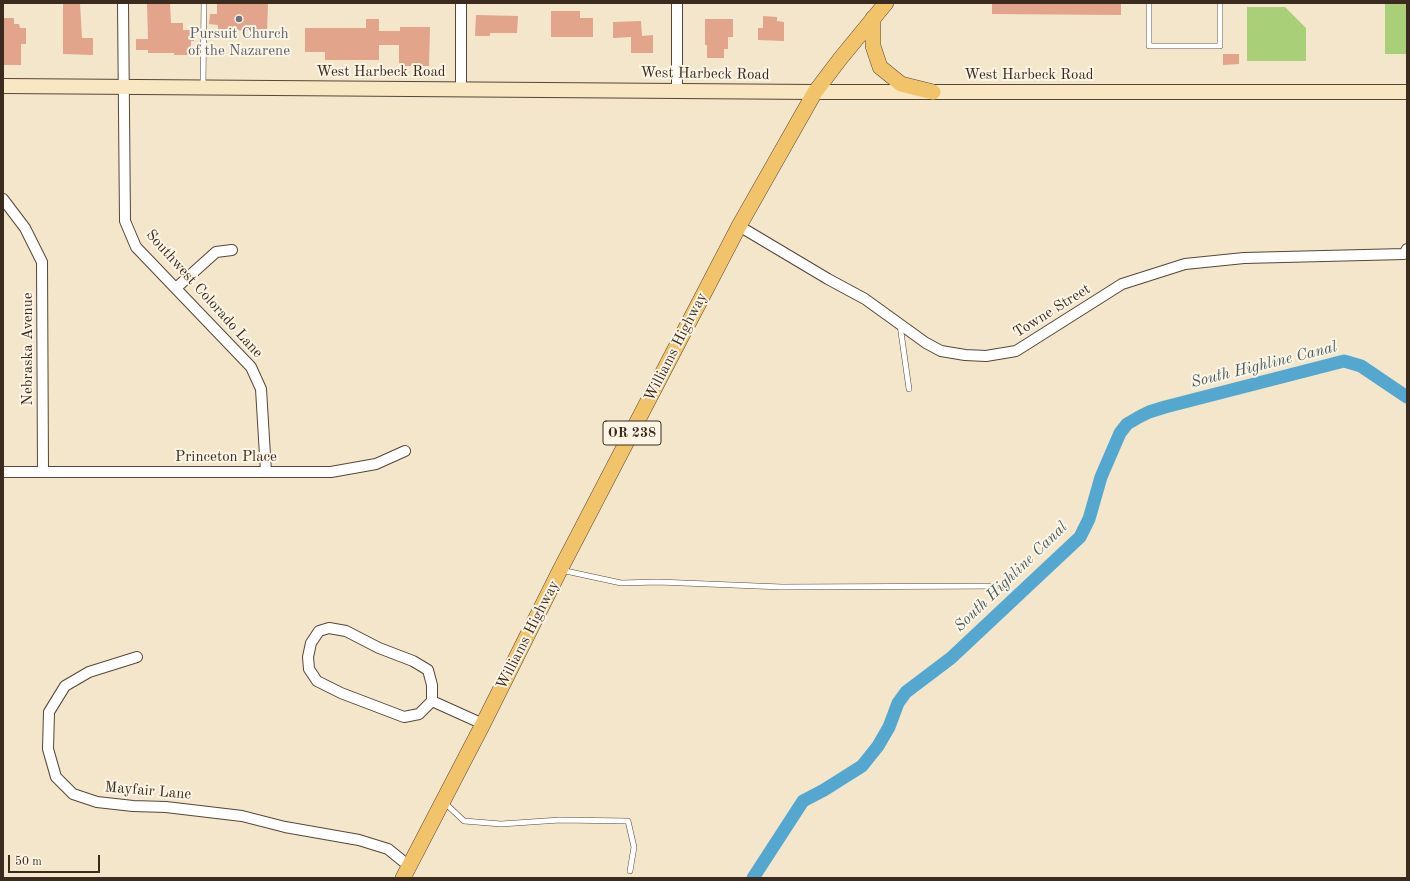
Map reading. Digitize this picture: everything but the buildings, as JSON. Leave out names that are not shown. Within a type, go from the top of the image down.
[{"type":"main road","name":"Williams Highway","points":[[406,872],[483,724],[560,570],[739,226],[815,92],[886,3]]},
{"type":"main road","points":[[873,18],[873,46],[880,67],[901,84],[933,92]]},
{"type":"street","name":"Southwest Colorado Lane","points":[[123,3],[125,88],[125,221],[136,247],[251,367],[261,389],[266,472]]},
{"type":"street","points":[[461,3],[461,89]]},
{"type":"street","points":[[677,3],[677,90]]},
{"type":"street","name":"West Harbeck Road","points":[[3,86],[815,92],[1407,92]]},
{"type":"street","name":"Nebraska Avenue","points":[[3,199],[24,228],[42,262],[43,471]]},
{"type":"street","name":"Towne Street","points":[[739,226],[828,279],[865,299],[926,343],[941,350],[965,355],[986,356],[1016,351],[1122,284],[1185,264],[1244,258],[1404,254],[1407,249]]},
{"type":"street","points":[[176,288],[216,252],[232,250]]},
{"type":"street","name":"Princeton Place","points":[[43,471],[331,472],[376,464],[405,451]]},
{"type":"street","points":[[3,472],[43,471]]},
{"type":"street","points":[[328,628],[346,631],[380,648],[413,661],[428,670],[432,686],[432,701],[418,714],[404,717],[341,693],[317,681],[309,669],[308,657],[311,643],[319,631],[328,628]]},
{"type":"street","name":"Mayfair Lane","points":[[137,657],[89,672],[65,686],[49,712],[48,749],[56,777],[73,794],[97,802],[133,806],[166,807],[242,816],[285,828],[359,840],[388,849],[406,872]]},
{"type":"street","points":[[432,701],[483,724]]},
{"type":"lane","points":[[203,88],[204,3]]},
{"type":"lane","points":[[1149,3],[1149,46],[1220,46],[1220,3]]},
{"type":"lane","points":[[900,324],[909,389]]},
{"type":"lane","points":[[560,570],[621,583],[658,582],[782,587],[1006,586]]},
{"type":"lane","points":[[442,801],[464,821],[501,824],[560,820],[628,821],[634,847],[630,871]]},
{"type":"green space","points":[[1385,3],[1407,3],[1407,54],[1385,54]]},
{"type":"green space","points":[[1247,7],[1285,7],[1306,28],[1306,61],[1247,61]]},
{"type":"waterway","name":"South Highline Canal","points":[[753,878],[803,801],[824,790],[862,766],[878,746],[889,727],[898,703],[906,692],[951,658],[1080,537],[1089,519],[1101,477],[1120,433],[1127,424],[1149,412],[1165,407],[1344,361],[1361,366],[1407,397]]},
{"type":"place","name":"Pursuit Church of the Nazarene","points":[[239,19]]}]
